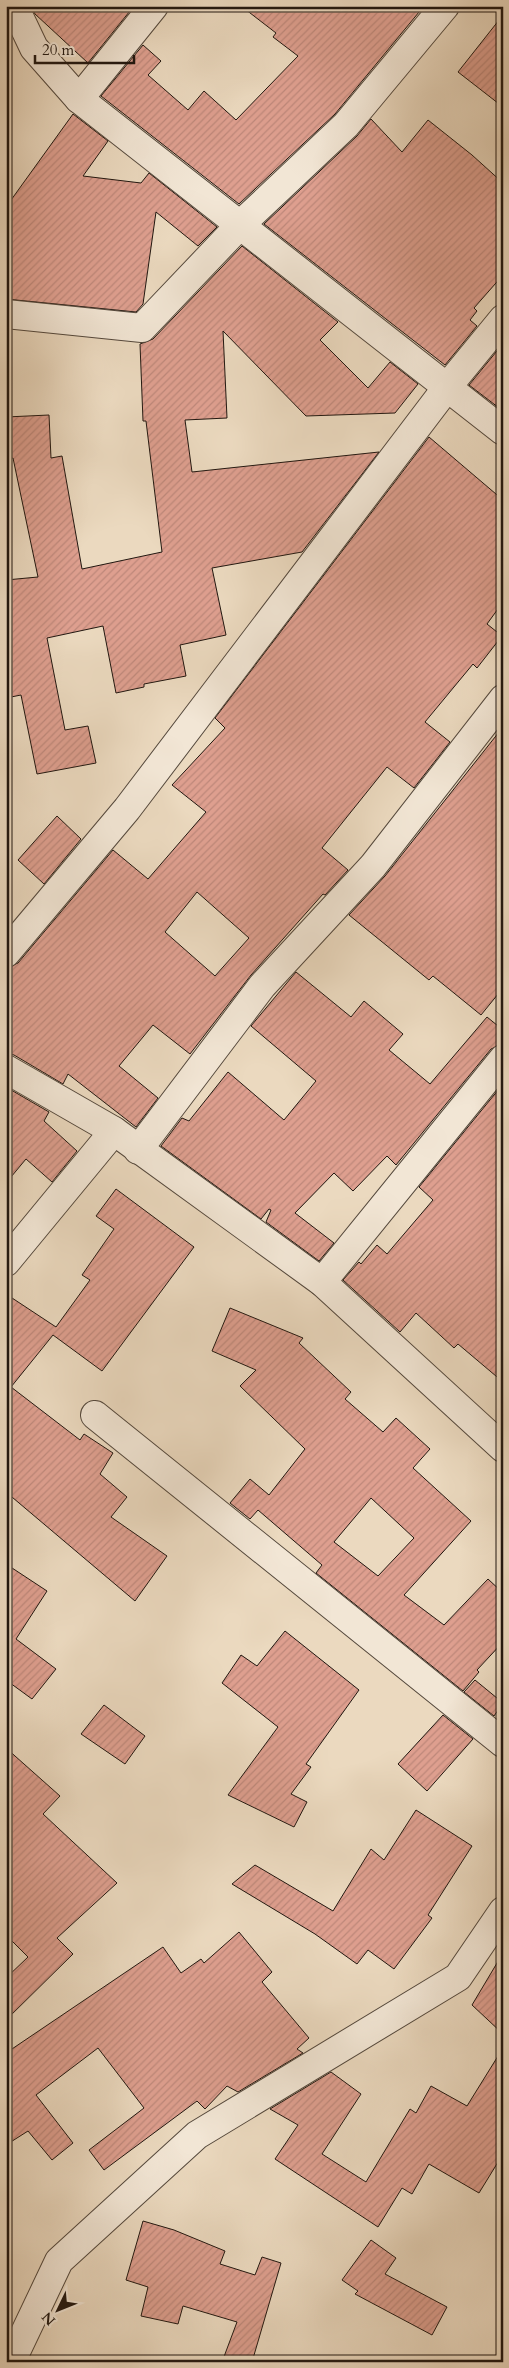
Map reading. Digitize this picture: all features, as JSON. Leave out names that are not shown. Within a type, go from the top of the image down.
[{"type":"street","points":[[14,6],[34,48],[79,99],[448,386],[503,431]]},
{"type":"street","points":[[79,99],[154,6]]},
{"type":"street","points":[[6,314],[142,328],[240,225],[346,125],[445,6]]},
{"type":"street","points":[[6,953],[127,809],[448,386],[503,319]]},
{"type":"street","points":[[138,1150],[262,986],[373,866],[503,699]]},
{"type":"street","points":[[322,1282],[503,1059]]},
{"type":"street","points":[[6,1069],[114,1131],[322,1282],[503,1448]]},
{"type":"street","points":[[6,1262],[114,1131]]},
{"type":"street","points":[[95,1415],[503,1743]]},
{"type":"street","points":[[11,2362],[59,2261],[66,2254],[197,2135],[458,1976],[503,1911]]},
{"type":"building","points":[[31,6],[134,6],[88,63],[35,14]]},
{"type":"building","points":[[241,6],[424,6],[335,114],[239,204],[101,96],[143,45],[161,61],[148,75],[188,110],[204,91],[236,120],[298,56],[273,37],[276,33]]},
{"type":"building","points":[[503,15],[503,107],[458,72]]},
{"type":"building","points":[[73,114],[108,141],[83,176],[141,183],[149,173],[217,227],[198,246],[156,212],[143,304],[136,312],[6,299],[6,207]]},
{"type":"building","points":[[371,119],[402,152],[428,120],[472,155],[503,183],[503,275],[474,308],[477,311],[470,320],[477,326],[445,365],[264,224],[357,136]]},
{"type":"building","points":[[242,246],[338,322],[320,340],[368,388],[390,362],[418,384],[395,413],[306,416],[223,331],[227,418],[185,420],[192,472],[379,452],[302,552],[212,568],[226,635],[180,645],[186,676],[144,684],[144,687],[116,693],[103,626],[47,638],[65,730],[88,726],[96,763],[37,774],[21,695],[6,698],[6,580],[38,577],[13,458],[6,460],[6,417],[49,415],[51,458],[62,456],[82,569],[162,552],[146,421],[143,421],[140,344],[153,339]]},
{"type":"building","points":[[501,346],[503,347],[503,411],[469,385]]},
{"type":"building","points":[[429,437],[503,500],[503,602],[487,624],[502,636],[477,668],[473,664],[425,722],[450,742],[414,788],[387,767],[322,848],[348,870],[325,895],[323,894],[251,975],[190,1054],[153,1025],[119,1066],[158,1098],[136,1127],[68,1074],[63,1084],[14,1055],[6,1053],[6,968],[18,963],[113,850],[148,879],[206,812],[172,785],[225,728],[215,718]],"holes":[[[197,892],[249,938],[215,976],[165,932]]]},
{"type":"building","points":[[503,727],[503,988],[481,1015],[433,976],[429,980],[349,915],[385,876]]},
{"type":"building","points":[[57,816],[81,839],[44,884],[18,860]]},
{"type":"building","points":[[296,972],[351,1017],[364,1001],[403,1034],[389,1050],[430,1084],[487,1017],[503,1030],[503,1044],[491,1049],[396,1165],[387,1156],[353,1191],[334,1173],[295,1213],[334,1243],[319,1261],[266,1222],[271,1210],[269,1209],[261,1219],[161,1146],[182,1118],[189,1121],[228,1072],[284,1120],[316,1081],[251,1026]]},
{"type":"building","points":[[503,1084],[503,1382],[458,1344],[454,1348],[416,1313],[400,1332],[343,1280],[359,1262],[361,1264],[377,1245],[387,1254],[433,1200],[419,1187]]},
{"type":"building","points":[[6,1087],[49,1112],[44,1121],[77,1151],[52,1182],[26,1159],[6,1183]]},
{"type":"building","points":[[116,1189],[194,1247],[102,1371],[53,1335],[11,1387],[80,1440],[84,1434],[113,1453],[100,1474],[127,1497],[111,1517],[167,1556],[135,1601],[6,1492],[6,1294],[56,1327],[90,1280],[82,1275],[114,1229],[96,1216]]},
{"type":"building","points":[[230,1308],[303,1338],[299,1343],[351,1392],[345,1399],[383,1432],[396,1418],[430,1449],[413,1468],[471,1521],[404,1595],[444,1625],[488,1579],[503,1593],[503,1642],[477,1670],[479,1672],[463,1691],[316,1573],[322,1565],[258,1510],[250,1519],[230,1503],[250,1479],[269,1495],[305,1449],[240,1386],[256,1370],[212,1351]],"holes":[[[371,1498],[414,1538],[378,1576],[334,1542]]]},
{"type":"building","points":[[6,1564],[47,1591],[16,1639],[56,1669],[32,1699],[6,1680]]},
{"type":"building","points":[[285,1631],[359,1690],[306,1764],[311,1767],[291,1794],[307,1802],[294,1827],[228,1795],[278,1727],[222,1683],[241,1655],[257,1666]]},
{"type":"building","points":[[475,1680],[503,1703],[494,1716],[464,1692]]},
{"type":"building","points":[[104,1705],[145,1736],[125,1764],[81,1734]]},
{"type":"building","points":[[443,1715],[473,1739],[427,1791],[398,1764]]},
{"type":"building","points":[[6,1748],[60,1796],[43,1814],[117,1883],[57,1938],[73,1954],[6,2020],[6,1978],[28,1957],[6,1935]]},
{"type":"building","points":[[416,1810],[472,1846],[428,1915],[432,1918],[394,1969],[368,1950],[357,1964],[315,1934],[232,1884],[255,1865],[333,1911],[371,1849],[384,1860]]},
{"type":"building","points":[[239,1932],[272,1972],[262,1982],[309,2038],[297,2049],[303,2053],[238,2092],[227,2086],[205,2109],[197,2101],[104,2170],[89,2150],[144,2108],[98,2048],[36,2095],[73,2143],[52,2160],[28,2131],[6,2145],[6,2053],[163,1947],[181,1973],[201,1959],[204,1963]]},
{"type":"building","points":[[503,1953],[503,2034],[472,2005]]},
{"type":"building","points":[[503,2048],[503,2154],[479,2193],[429,2164],[412,2194],[402,2188],[378,2227],[275,2159],[298,2125],[270,2109],[331,2072],[361,2094],[322,2154],[366,2182],[410,2109],[416,2113],[431,2086],[467,2106]]},
{"type":"building","points":[[143,2221],[174,2230],[225,2251],[220,2264],[255,2275],[262,2257],[281,2263],[252,2362],[222,2362],[237,2322],[183,2306],[178,2324],[141,2316],[148,2287],[126,2280]]},
{"type":"building","points":[[371,2240],[396,2258],[385,2274],[447,2307],[432,2335],[355,2294],[358,2291],[342,2280]]}]
